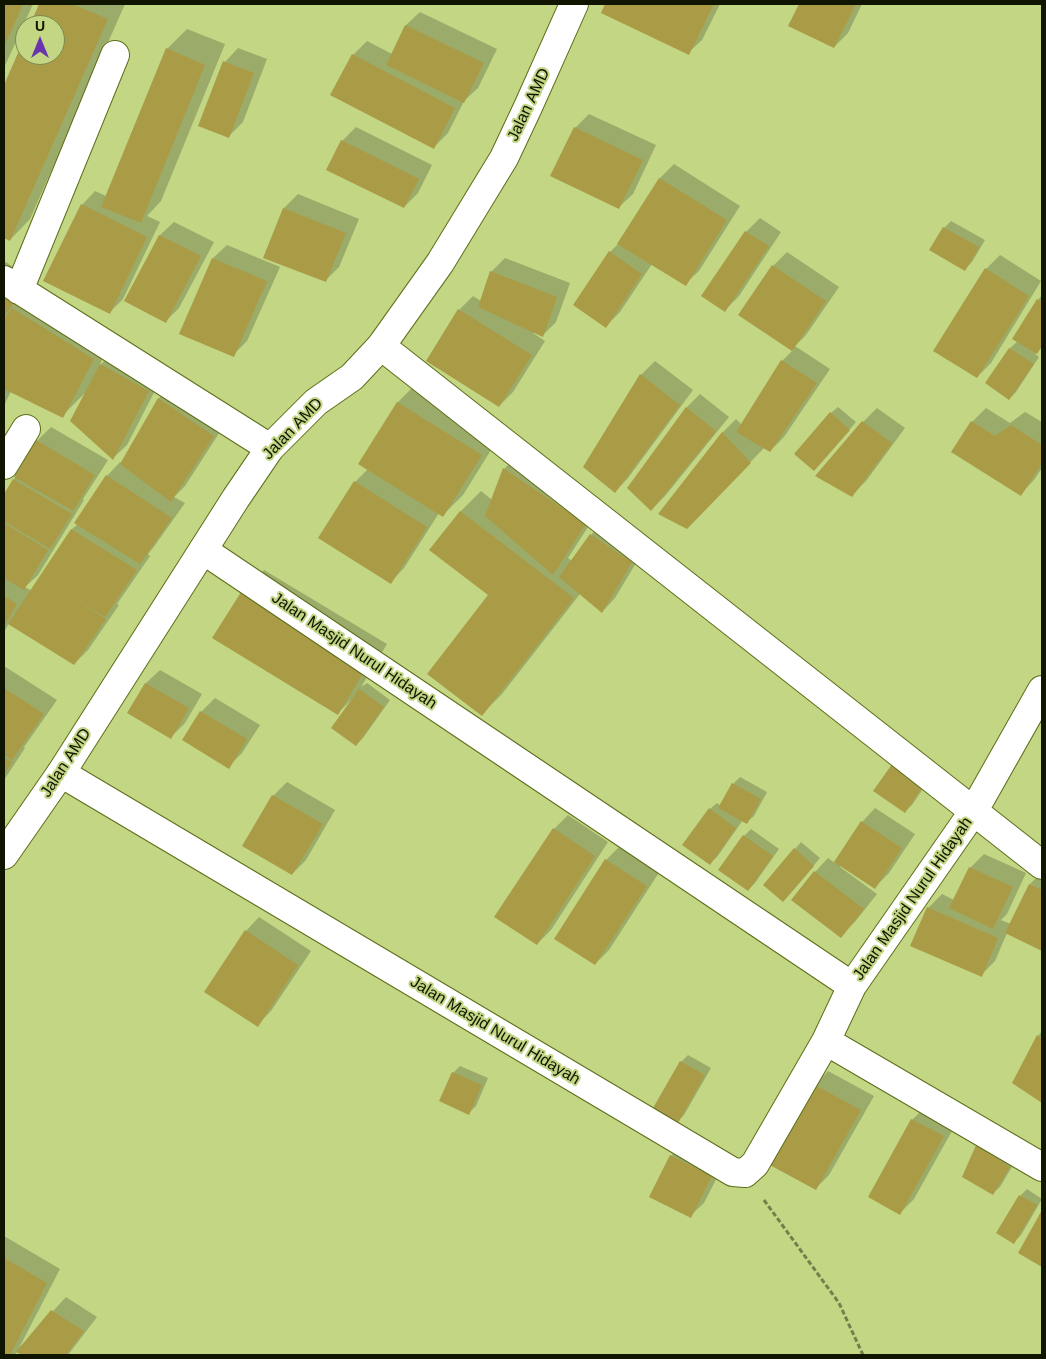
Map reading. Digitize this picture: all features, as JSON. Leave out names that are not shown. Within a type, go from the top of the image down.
[{"type":"street","name":"Jalan AMD","points":[[4,855],[61,773],[270,448],[316,402],[352,377],[381,346],[440,263],[504,158],[574,4]]},
{"type":"street","points":[[115,55],[11,285],[270,448]]},
{"type":"street","points":[[381,346],[1042,865]]},
{"type":"street","points":[[4,465],[26,429]]},
{"type":"street","name":"Jalan Masjid Nurul Hidayah","points":[[204,550],[852,986]]},
{"type":"street","name":"Jalan Masjid Nurul Hidayah","points":[[61,773],[733,1172],[745,1173],[755,1164],[826,1041],[852,986],[973,812],[1042,690]]},
{"type":"street","points":[[826,1041],[1042,1167]]},
{"type":"path","points":[[745,1173],[839,1303],[863,1355]]},
{"type":"building","points":[[4,4],[23,4],[18,15],[15,15],[15,22],[4,47]]},
{"type":"building","points":[[39,4],[72,4],[108,19],[10,241],[4,238],[4,85],[15,60],[15,65],[65,65],[65,15],[34,15]]},
{"type":"building","points":[[605,4],[714,4],[689,55],[601,13]]},
{"type":"building","points":[[799,4],[856,4],[834,48],[788,26]]},
{"type":"building","points":[[405,25],[484,63],[464,103],[386,65]]},
{"type":"building","points":[[166,48],[205,65],[141,223],[101,207]]},
{"type":"building","points":[[352,54],[455,108],[434,149],[330,95]]},
{"type":"building","points":[[223,61],[254,73],[229,138],[198,126]]},
{"type":"building","points":[[574,127],[643,160],[619,209],[550,176]]},
{"type":"building","points":[[341,140],[419,179],[404,208],[326,170]]},
{"type":"building","points":[[659,178],[727,220],[686,286],[617,244]]},
{"type":"building","points":[[81,204],[147,237],[110,314],[43,281]]},
{"type":"building","points":[[283,208],[346,233],[326,282],[263,258]]},
{"type":"building","points":[[943,227],[979,247],[965,271],[929,250]]},
{"type":"building","points":[[745,231],[769,246],[725,312],[701,296]]},
{"type":"building","points":[[159,235],[201,256],[166,323],[124,301]]},
{"type":"building","points":[[609,251],[642,274],[606,328],[573,305]]},
{"type":"building","points":[[212,258],[267,281],[234,357],[179,334]]},
{"type":"building","points":[[772,265],[826,301],[792,351],[738,315]]},
{"type":"building","points":[[985,268],[1029,296],[977,378],[933,351]]},
{"type":"building","points":[[490,271],[557,297],[543,337],[478,307]]},
{"type":"building","points":[[4,295],[15,302],[4,316]]},
{"type":"building","points":[[1037,299],[1042,302],[1042,346],[1037,354],[1012,339]]},
{"type":"building","points":[[12,308],[94,359],[63,418],[4,389],[4,319]]},
{"type":"building","points":[[458,309],[532,355],[499,407],[426,361]]},
{"type":"building","points":[[1009,348],[1034,364],[1009,400],[985,383]]},
{"type":"building","points":[[781,360],[817,383],[770,452],[736,432]]},
{"type":"building","points":[[100,364],[149,391],[113,460],[70,421]]},
{"type":"building","points":[[640,374],[680,405],[615,493],[583,467]]},
{"type":"building","points":[[158,398],[214,436],[171,502],[120,464]]},
{"type":"building","points":[[397,402],[482,455],[443,517],[358,464]]},
{"type":"building","points":[[686,407],[716,431],[651,511],[627,488]]},
{"type":"building","points":[[830,412],[850,430],[814,471],[794,454]]},
{"type":"building","points":[[862,421],[892,443],[852,497],[815,476]]},
{"type":"building","points":[[971,421],[995,436],[1011,425],[1042,445],[1042,463],[1021,496],[951,452]]},
{"type":"building","points":[[722,432],[751,463],[687,529],[658,514]]},
{"type":"building","points":[[36,440],[95,475],[73,511],[14,477]]},
{"type":"building","points":[[503,468],[586,524],[553,575],[485,516]]},
{"type":"building","points":[[106,475],[172,518],[140,564],[74,523]]},
{"type":"building","points":[[13,479],[72,514],[50,549],[4,521],[4,494]]},
{"type":"building","points":[[354,481],[427,527],[391,584],[318,538]]},
{"type":"building","points":[[460,511],[574,598],[482,716],[427,674],[488,595],[429,550]]},
{"type":"building","points":[[4,523],[48,550],[24,590],[4,578]]},
{"type":"building","points":[[71,529],[137,570],[105,617],[69,595],[106,619],[74,665],[8,624]]},
{"type":"building","points":[[590,534],[632,562],[602,613],[559,577]]},
{"type":"building","points":[[243,589],[368,665],[338,715],[212,638]]},
{"type":"building","points":[[4,596],[17,604],[4,626]]},
{"type":"building","points":[[145,683],[189,708],[171,739],[127,713]]},
{"type":"building","points":[[4,688],[44,714],[12,760],[4,755]]},
{"type":"building","points":[[359,689],[384,707],[356,746],[331,728]]},
{"type":"building","points":[[200,711],[247,739],[229,769],[182,740]]},
{"type":"building","points":[[4,757],[12,762],[4,775]]},
{"type":"building","points":[[895,760],[927,781],[905,813],[873,791]]},
{"type":"building","points":[[732,783],[761,799],[747,824],[718,808]]},
{"type":"building","points":[[272,795],[323,824],[292,875],[242,846]]},
{"type":"building","points":[[709,808],[736,828],[710,865],[682,845]]},
{"type":"building","points":[[861,821],[902,848],[875,889],[834,862]]},
{"type":"building","points":[[553,828],[595,856],[537,945],[494,917]]},
{"type":"building","points":[[743,835],[773,856],[748,891],[718,870]]},
{"type":"building","points":[[794,848],[814,866],[783,902],[763,885]]},
{"type":"building","points":[[605,859],[647,886],[595,965],[554,939]]},
{"type":"building","points":[[969,867],[1013,887],[993,929],[949,908]]},
{"type":"building","points":[[814,871],[864,909],[841,938],[791,900]]},
{"type":"building","points":[[1029,884],[1042,890],[1042,951],[1005,933]]},
{"type":"building","points":[[927,907],[998,938],[982,977],[910,946]]},
{"type":"building","points":[[245,930],[298,965],[258,1027],[204,992]]},
{"type":"building","points":[[1037,1035],[1042,1039],[1042,1103],[1012,1083]]},
{"type":"building","points":[[680,1061],[705,1075],[678,1123],[653,1108]]},
{"type":"building","points":[[452,1072],[482,1085],[469,1115],[439,1101]]},
{"type":"building","points":[[813,1084],[861,1110],[816,1190],[768,1164]]},
{"type":"building","points":[[911,1119],[944,1136],[900,1215],[868,1197]]},
{"type":"building","points":[[976,1145],[1010,1167],[993,1195],[962,1177]]},
{"type":"building","points":[[670,1155],[712,1176],[691,1218],[649,1197]]},
{"type":"building","points":[[1019,1195],[1037,1205],[1014,1244],[996,1233]]},
{"type":"building","points":[[1042,1210],[1042,1267],[1018,1253]]},
{"type":"building","points":[[4,1258],[47,1283],[10,1355],[4,1355]]},
{"type":"building","points":[[51,1310],[84,1331],[66,1355],[22,1355],[16,1352]]}]
